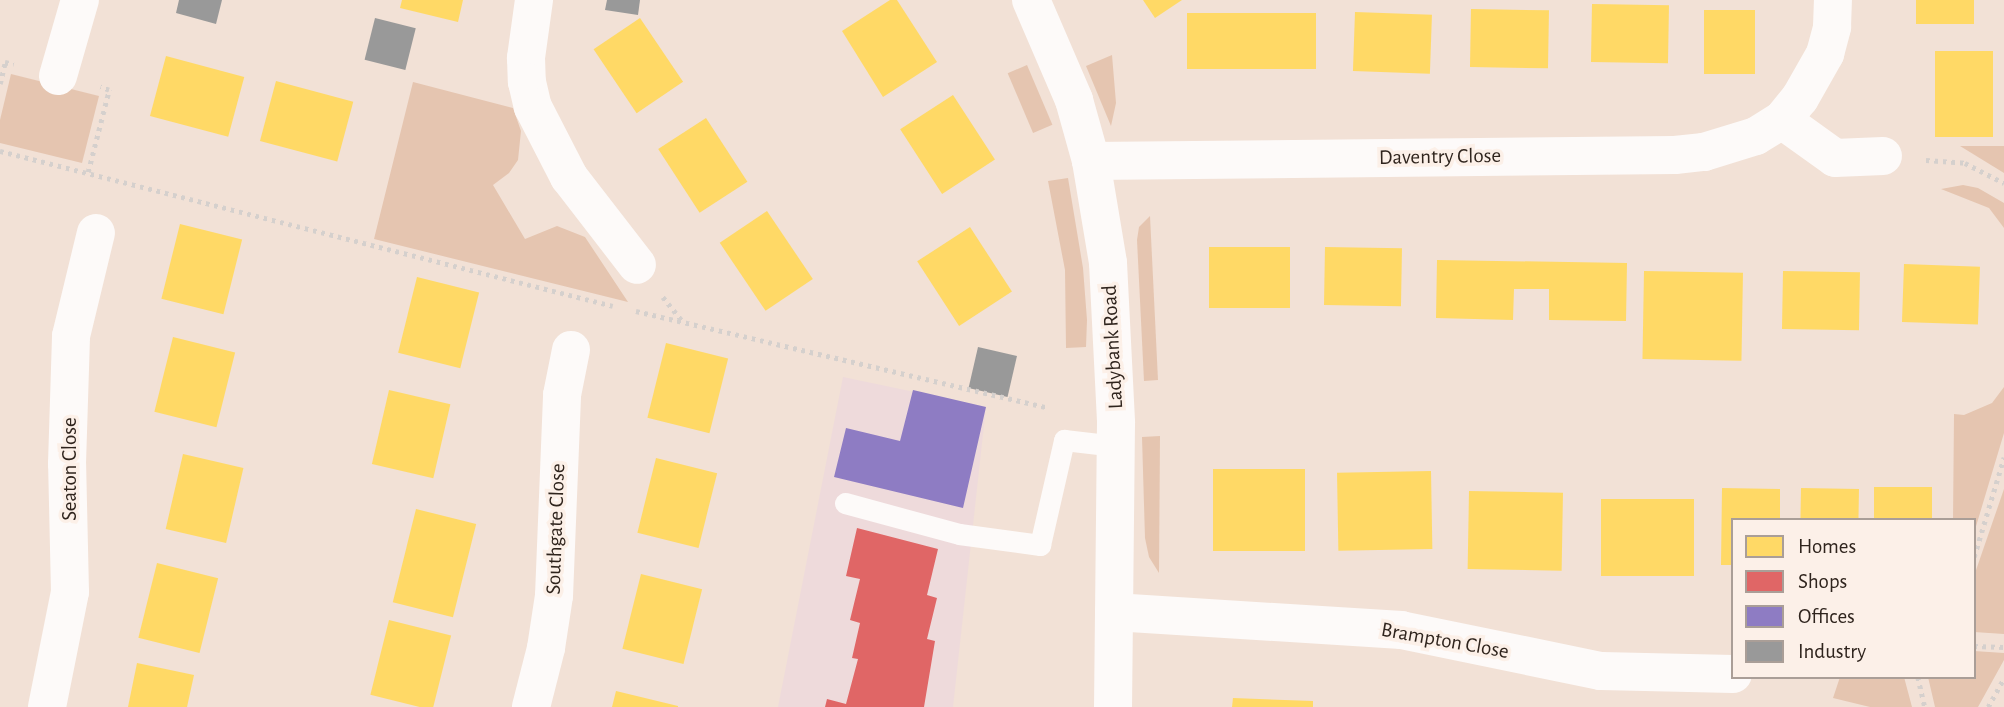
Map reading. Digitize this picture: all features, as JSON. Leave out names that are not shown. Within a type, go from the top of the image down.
[{"type":"street","points":[[58,76],[80,0]]},
{"type":"street","points":[[534,0],[526,58],[527,82],[533,107],[569,177],[637,265]]},
{"type":"street","name":"Ladybank Road","points":[[1031,0],[1061,63],[1091,161],[1108,263],[1116,435],[1113,707]]},
{"type":"street","name":"Daventry Close","points":[[1091,161],[1675,155],[1729,146],[1756,136],[1782,120],[1800,98],[1825,54],[1832,27],[1833,0]]},
{"type":"street","points":[[1782,120],[1835,158],[1883,156]]},
{"type":"street","name":"Seaton Close","points":[[47,707],[61,647],[69,592],[67,464],[71,336],[96,233]]},
{"type":"street","name":"Southgate Close","points":[[531,707],[546,648],[554,596],[562,395],[571,350]]},
{"type":"street","name":"Brampton Close","points":[[1114,612],[1401,630],[1601,671],[1731,674]]},
{"type":"lane","points":[[845,503],[959,534],[1040,545],[1064,440],[1116,435]]},
{"type":"path","points":[[0,151],[621,308]]},
{"type":"path","points":[[1883,156],[1965,163],[2004,183]]},
{"type":"path","points":[[634,311],[1116,435]]},
{"type":"path","points":[[1976,550],[2004,457]]},
{"type":"path","points":[[1976,646],[2004,647]]},
{"type":"path","points":[[1988,707],[2004,678]]},
{"type":"path","points":[[1919,679],[1925,707]]},
{"type":"shaded area","points":[[1112,55],[1116,103],[1111,126],[1086,66]]},
{"type":"shaded area","points":[[1027,65],[1052,125],[1033,133],[1008,73]]},
{"type":"shaded area","points":[[11,74],[99,96],[82,163],[0,143],[0,120]]},
{"type":"shaded area","points":[[413,82],[513,108],[521,131],[518,160],[509,173],[493,185],[525,239],[557,226],[585,237],[628,302],[374,239]]},
{"type":"shaded area","points":[[1960,146],[2004,146],[2004,173]]},
{"type":"shaded area","points":[[1068,178],[1083,268],[1087,320],[1086,347],[1066,348],[1065,270],[1048,181]]},
{"type":"shaded area","points":[[1963,185],[1978,188],[2004,203],[2004,228],[1989,208],[1941,189]]},
{"type":"shaded area","points":[[1150,216],[1158,380],[1144,381],[1137,240],[1139,227]]},
{"type":"shaded area","points":[[843,377],[986,407],[953,707],[778,707]]},
{"type":"shaded area","points":[[2004,387],[2004,433],[1976,526],[1976,518],[1953,518],[1954,414],[1964,415],[1992,403]]},
{"type":"shaded area","points":[[1160,436],[1159,573],[1149,557],[1145,538],[1142,437]]},
{"type":"shaded area","points":[[2004,489],[2004,634],[1976,632],[1976,570]]},
{"type":"shaded area","points":[[1976,651],[2004,653],[2004,660],[1978,707],[1935,707],[1928,679],[1976,679]]},
{"type":"shaded area","points":[[1839,679],[1905,679],[1912,707],[1870,707],[1833,698]]},
{"type":"building: Homes","points":[[402,0],[463,0],[458,22],[400,8]]},
{"type":"building: Homes","points":[[890,0],[897,0],[937,62],[883,97],[842,31]]},
{"type":"building: Homes","points":[[1143,0],[1182,0],[1155,18]]},
{"type":"building: Homes","points":[[1916,0],[1974,0],[1974,24],[1916,24]]},
{"type":"building: Homes","points":[[1592,4],[1669,5],[1668,63],[1591,62]]},
{"type":"building: Homes","points":[[1471,9],[1549,10],[1548,68],[1470,67]]},
{"type":"building: Homes","points":[[1704,10],[1755,10],[1755,74],[1704,74]]},
{"type":"building: Homes","points":[[1355,12],[1432,15],[1430,74],[1353,71]]},
{"type":"building: Homes","points":[[1187,13],[1316,13],[1316,69],[1187,69]]},
{"type":"building: Homes","points":[[640,18],[683,82],[637,113],[594,49]]},
{"type":"building: Homes","points":[[1935,51],[1993,51],[1993,137],[1935,137]]},
{"type":"building: Homes","points":[[166,56],[244,77],[228,137],[150,116]]},
{"type":"building: Homes","points":[[276,81],[353,102],[337,162],[260,141]]},
{"type":"building: Homes","points":[[953,95],[995,160],[942,194],[900,129]]},
{"type":"building: Homes","points":[[706,118],[747,182],[700,213],[658,149]]},
{"type":"building: Homes","points":[[767,211],[813,279],[766,311],[720,243]]},
{"type":"building: Homes","points":[[180,224],[242,239],[223,314],[161,299]]},
{"type":"building: Homes","points":[[970,227],[1012,292],[959,326],[917,261]]},
{"type":"building: Homes","points":[[1209,247],[1290,247],[1290,308],[1209,308]]},
{"type":"building: Homes","points":[[1325,247],[1402,248],[1401,306],[1324,305]]},
{"type":"building: Homes","points":[[1437,260],[1627,263],[1626,321],[1549,320],[1549,289],[1514,289],[1513,320],[1436,318]]},
{"type":"building: Homes","points":[[1904,264],[1980,267],[1978,325],[1902,322]]},
{"type":"building: Homes","points":[[1644,271],[1743,273],[1741,361],[1642,359]]},
{"type":"building: Homes","points":[[1783,271],[1860,272],[1859,330],[1782,329]]},
{"type":"building: Homes","points":[[417,277],[479,292],[460,368],[398,353]]},
{"type":"building: Homes","points":[[173,337],[235,352],[216,427],[154,412]]},
{"type":"building: Homes","points":[[666,343],[728,358],[709,433],[647,418]]},
{"type":"building: Homes","points":[[389,390],[450,404],[433,478],[372,464]]},
{"type":"building: Homes","points":[[183,454],[243,468],[226,543],[166,529]]},
{"type":"building: Homes","points":[[656,458],[717,473],[699,548],[637,533]]},
{"type":"building: Homes","points":[[1213,469],[1305,469],[1305,551],[1213,551]]},
{"type":"building: Homes","points":[[1431,471],[1432,549],[1338,551],[1337,473]]},
{"type":"building: Homes","points":[[1874,487],[1932,487],[1932,518],[1874,518]]},
{"type":"building: Homes","points":[[1722,488],[1780,489],[1780,518],[1731,518],[1731,565],[1721,565]]},
{"type":"building: Homes","points":[[1801,488],[1859,489],[1858,518],[1800,518]]},
{"type":"building: Homes","points":[[1469,491],[1563,493],[1562,571],[1468,569]]},
{"type":"building: Homes","points":[[1601,499],[1694,499],[1694,576],[1601,576]]},
{"type":"building: Homes","points":[[416,509],[476,524],[453,617],[393,602]]},
{"type":"building: Homes","points":[[157,563],[218,578],[200,653],[138,638]]},
{"type":"building: Homes","points":[[641,574],[702,589],[684,664],[622,649]]},
{"type":"building: Homes","points":[[389,620],[451,635],[433,707],[420,707],[370,695]]},
{"type":"building: Homes","points":[[137,663],[194,675],[187,707],[128,707]]},
{"type":"building: Homes","points":[[616,691],[678,706],[678,707],[612,707]]},
{"type":"building: Homes","points":[[1233,698],[1313,701],[1313,707],[1232,707]]},
{"type":"building: Shops","points":[[857,528],[938,549],[927,595],[937,598],[927,639],[935,641],[924,707],[825,707],[827,699],[846,704],[858,659],[852,658],[860,623],[850,620],[860,579],[846,576]]},
{"type":"building: Offices","points":[[913,390],[986,407],[963,508],[834,477],[846,428],[900,441]]},
{"type":"building: Industry","points":[[179,0],[222,0],[216,24],[176,13]]},
{"type":"building: Industry","points":[[607,0],[640,0],[638,15],[605,10]]},
{"type":"building: Industry","points":[[375,18],[416,28],[405,70],[365,60]]},
{"type":"building: Industry","points":[[978,347],[1017,356],[1008,397],[969,388]]}]
